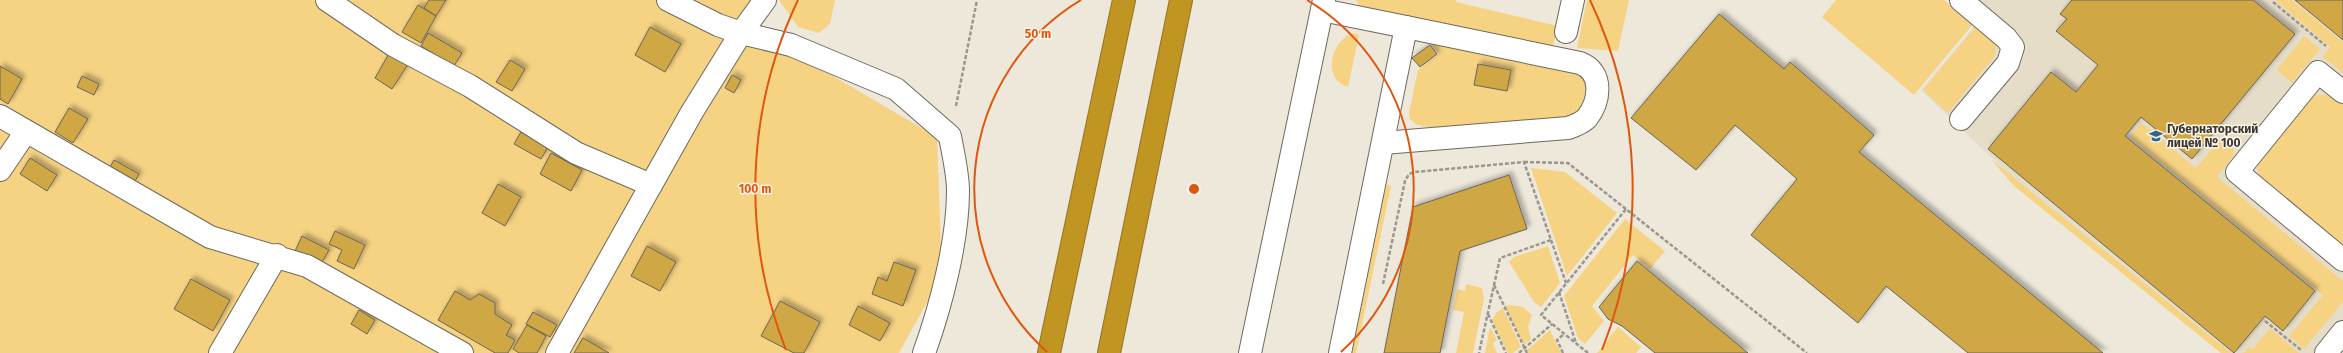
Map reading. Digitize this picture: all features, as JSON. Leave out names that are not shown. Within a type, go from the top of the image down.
[{"type":"highway","points":[[1049,353],[1124,0]]},
{"type":"highway","points":[[1109,353],[1181,0]]},
{"type":"street","points":[[327,0],[393,45],[470,86],[576,153],[651,185]]},
{"type":"street","points":[[668,0],[718,25],[741,33],[791,45],[896,89],[950,136],[958,191],[954,239],[936,322],[924,353]]},
{"type":"street","points":[[557,353],[692,112],[741,33],[765,0]]},
{"type":"street","points":[[1566,32],[1573,0]]},
{"type":"street","points":[[1961,0],[2006,38],[2013,47],[2008,63],[1961,119]]},
{"type":"street","points":[[1250,353],[1323,5],[1406,27],[1580,63],[1590,69],[1595,75],[1598,85],[1597,92],[1586,119],[1568,128],[1383,143]]},
{"type":"street","points":[[1340,353],[1406,27]]},
{"type":"street","points":[[2343,92],[2318,72],[2237,172],[2343,260]]},
{"type":"street","points":[[0,116],[25,132],[210,237],[277,255],[306,266],[462,353]]},
{"type":"street","points":[[0,170],[25,132]]},
{"type":"street","points":[[220,353],[277,255]]},
{"type":"street","points":[[2326,353],[2343,332]]},
{"type":"path","points":[[950,136],[977,0]]},
{"type":"path","points":[[2272,2],[2326,46],[2322,52]]},
{"type":"path","points":[[1524,162],[1566,283]]},
{"type":"path","points":[[1382,290],[1405,181],[1409,174],[1415,172],[1524,162],[1568,164],[1807,353]]},
{"type":"path","points":[[1588,353],[1541,315],[1626,209]]},
{"type":"path","points":[[1480,353],[1500,258],[1551,240]]},
{"type":"path","points":[[1494,284],[1526,353]]},
{"type":"path","points":[[1559,292],[1576,344]]},
{"type":"path","points":[[1488,314],[1506,353]]},
{"type":"path","points":[[2265,321],[2304,353]]},
{"type":"path","points":[[1519,353],[1552,324]]},
{"type":"path","points":[[1563,353],[1557,340],[1564,334]]},
{"type":"shaded area","points":[[0,0],[756,0],[751,28],[937,137],[942,275],[899,353],[0,353]]},
{"type":"shaded area","points":[[779,0],[835,0],[830,24],[819,33],[798,27]]},
{"type":"shaded area","points":[[1356,0],[1456,0],[1456,2],[1558,26],[1552,50],[1365,9],[1359,6]]},
{"type":"shaded area","points":[[1587,0],[1629,0],[1618,51],[1577,48]]},
{"type":"shaded area","points":[[1836,0],[1944,0],[1973,24],[1914,95],[1822,17]]},
{"type":"shaded area","name":"Губернаторский лицей № 100","points":[[1948,0],[2343,0],[2343,353],[2227,353],[2018,183],[1921,90],[1976,24]]},
{"type":"shaded area","points":[[2275,0],[2292,0],[2343,42],[2343,73],[2323,57],[2330,47]]},
{"type":"shaded area","points":[[1977,25],[1997,44],[1994,57],[1948,113],[1923,90]]},
{"type":"shaded area","points":[[1353,33],[1359,35],[1348,87],[1340,83],[1334,76],[1332,60],[1339,43],[1345,37]]},
{"type":"shaded area","points":[[2304,36],[2320,49],[2292,83],[2277,70]]},
{"type":"shaded area","points":[[1435,41],[1573,69],[1590,78],[1587,104],[1569,120],[1438,129],[1417,125],[1410,119],[1409,113],[1418,70],[1439,54],[1431,44]]},
{"type":"shaded area","points":[[2317,95],[2329,95],[2343,104],[2343,248],[2260,179],[2257,168],[2260,162],[2312,98]]},
{"type":"shaded area","points":[[2141,123],[2196,168],[2225,134],[2235,144],[2233,156],[2217,177],[2343,281],[2343,302],[2304,349],[2289,336],[2323,295],[2130,137]]},
{"type":"shaded area","points":[[1991,159],[2231,353],[2221,353],[2014,186]]},
{"type":"shaded area","points":[[1531,168],[1565,172],[1617,213],[1567,276]]},
{"type":"shaded area","points":[[1385,184],[1391,186],[1356,353],[1350,353]]},
{"type":"shaded area","points":[[1625,219],[1665,251],[1650,269],[1633,255],[1592,306],[1604,321],[1585,344],[1578,338],[1564,296]]},
{"type":"shaded area","points":[[1548,246],[1560,283],[1541,307],[1534,302],[1509,262],[1514,257]]},
{"type":"shaded area","points":[[1466,284],[1482,288],[1484,299],[1473,353],[1456,353],[1464,312],[1453,310],[1457,289],[1465,291]]},
{"type":"shaded area","points":[[1509,305],[1523,307],[1532,315],[1528,327],[1531,339],[1524,345],[1505,306]]},
{"type":"shaded area","points":[[1503,308],[1521,347],[1513,353],[1508,353],[1492,320],[1496,313]]},
{"type":"shaded area","points":[[1490,327],[1497,340],[1493,343],[1497,353],[1485,353]]},
{"type":"shaded area","points":[[1618,327],[1641,347],[1636,353],[1597,353]]},
{"type":"shaded area","points":[[2270,328],[2299,353],[2243,353],[2249,347],[2253,349]]},
{"type":"shaded area","points":[[1550,330],[1561,353],[1528,353],[1527,350]]},
{"type":"building","points":[[429,0],[446,0],[436,16],[424,8]]},
{"type":"building","points":[[2072,0],[2253,0],[2295,34],[2192,159],[2141,117],[2125,136],[2315,291],[2283,331],[2265,316],[2234,353],[1988,149],[2051,72],[2076,92],[2098,65],[2056,31],[2067,19],[2060,14]]},
{"type":"building","points":[[2295,0],[2343,0],[2343,40]]},
{"type":"building","points":[[418,5],[436,16],[421,43],[402,32]]},
{"type":"building","points":[[1719,14],[1784,69],[1790,62],[1874,135],[1859,152],[2103,353],[1968,353],[1886,286],[1858,323],[1751,235],[1797,179],[1735,125],[1696,170],[1631,118]]},
{"type":"building","points":[[650,27],[681,44],[665,72],[635,55]]},
{"type":"building","points":[[428,33],[462,53],[454,66],[421,46]]},
{"type":"building","points":[[1430,45],[1437,54],[1420,67],[1412,58]]},
{"type":"building","points":[[390,52],[408,64],[392,89],[375,78]]},
{"type":"building","points":[[510,60],[525,69],[512,91],[496,82]]},
{"type":"building","points":[[1478,64],[1511,70],[1507,91],[1474,85]]},
{"type":"building","points":[[0,66],[22,79],[8,104],[0,99]]},
{"type":"building","points":[[732,75],[741,80],[734,93],[725,88]]},
{"type":"building","points":[[82,76],[99,84],[94,95],[77,87]]},
{"type":"building","points":[[69,108],[88,119],[73,143],[55,132]]},
{"type":"building","points":[[521,132],[548,147],[541,159],[514,144]]},
{"type":"building","points":[[551,153],[582,170],[571,191],[540,174]]},
{"type":"building","points":[[30,158],[57,175],[47,191],[20,174]]},
{"type":"building","points":[[114,160],[139,174],[134,183],[109,169]]},
{"type":"building","points":[[1509,175],[1527,229],[1460,251],[1440,353],[1384,353],[1413,207]]},
{"type":"building","points":[[498,184],[521,197],[505,226],[482,213]]},
{"type":"building","points":[[335,231],[365,245],[354,269],[337,261],[342,250],[329,244]]},
{"type":"building","points":[[302,236],[329,250],[321,264],[295,251]]},
{"type":"building","points":[[647,246],[676,262],[660,291],[631,276]]},
{"type":"building","points":[[1637,261],[1748,353],[1655,353],[1622,326],[1608,319],[1599,307]]},
{"type":"building","points":[[894,262],[916,270],[903,306],[872,294],[878,277],[887,281]]},
{"type":"building","points":[[191,279],[230,300],[213,331],[174,309]]},
{"type":"building","points":[[455,291],[470,300],[479,294],[495,303],[495,314],[512,325],[506,335],[515,340],[508,353],[495,353],[438,320]]},
{"type":"building","points":[[780,301],[820,322],[804,353],[794,353],[761,336]]},
{"type":"building","points":[[858,306],[890,323],[880,341],[849,325]]},
{"type":"building","points":[[359,310],[375,320],[367,334],[351,324]]},
{"type":"building","points":[[533,312],[557,325],[550,337],[526,324]]},
{"type":"building","points":[[527,325],[546,336],[537,353],[519,353],[513,349]]},
{"type":"building","points":[[583,338],[609,353],[574,353]]},
{"type":"place","name":"Губернаторский лицей № 100","points":[[2156,136]]}]
